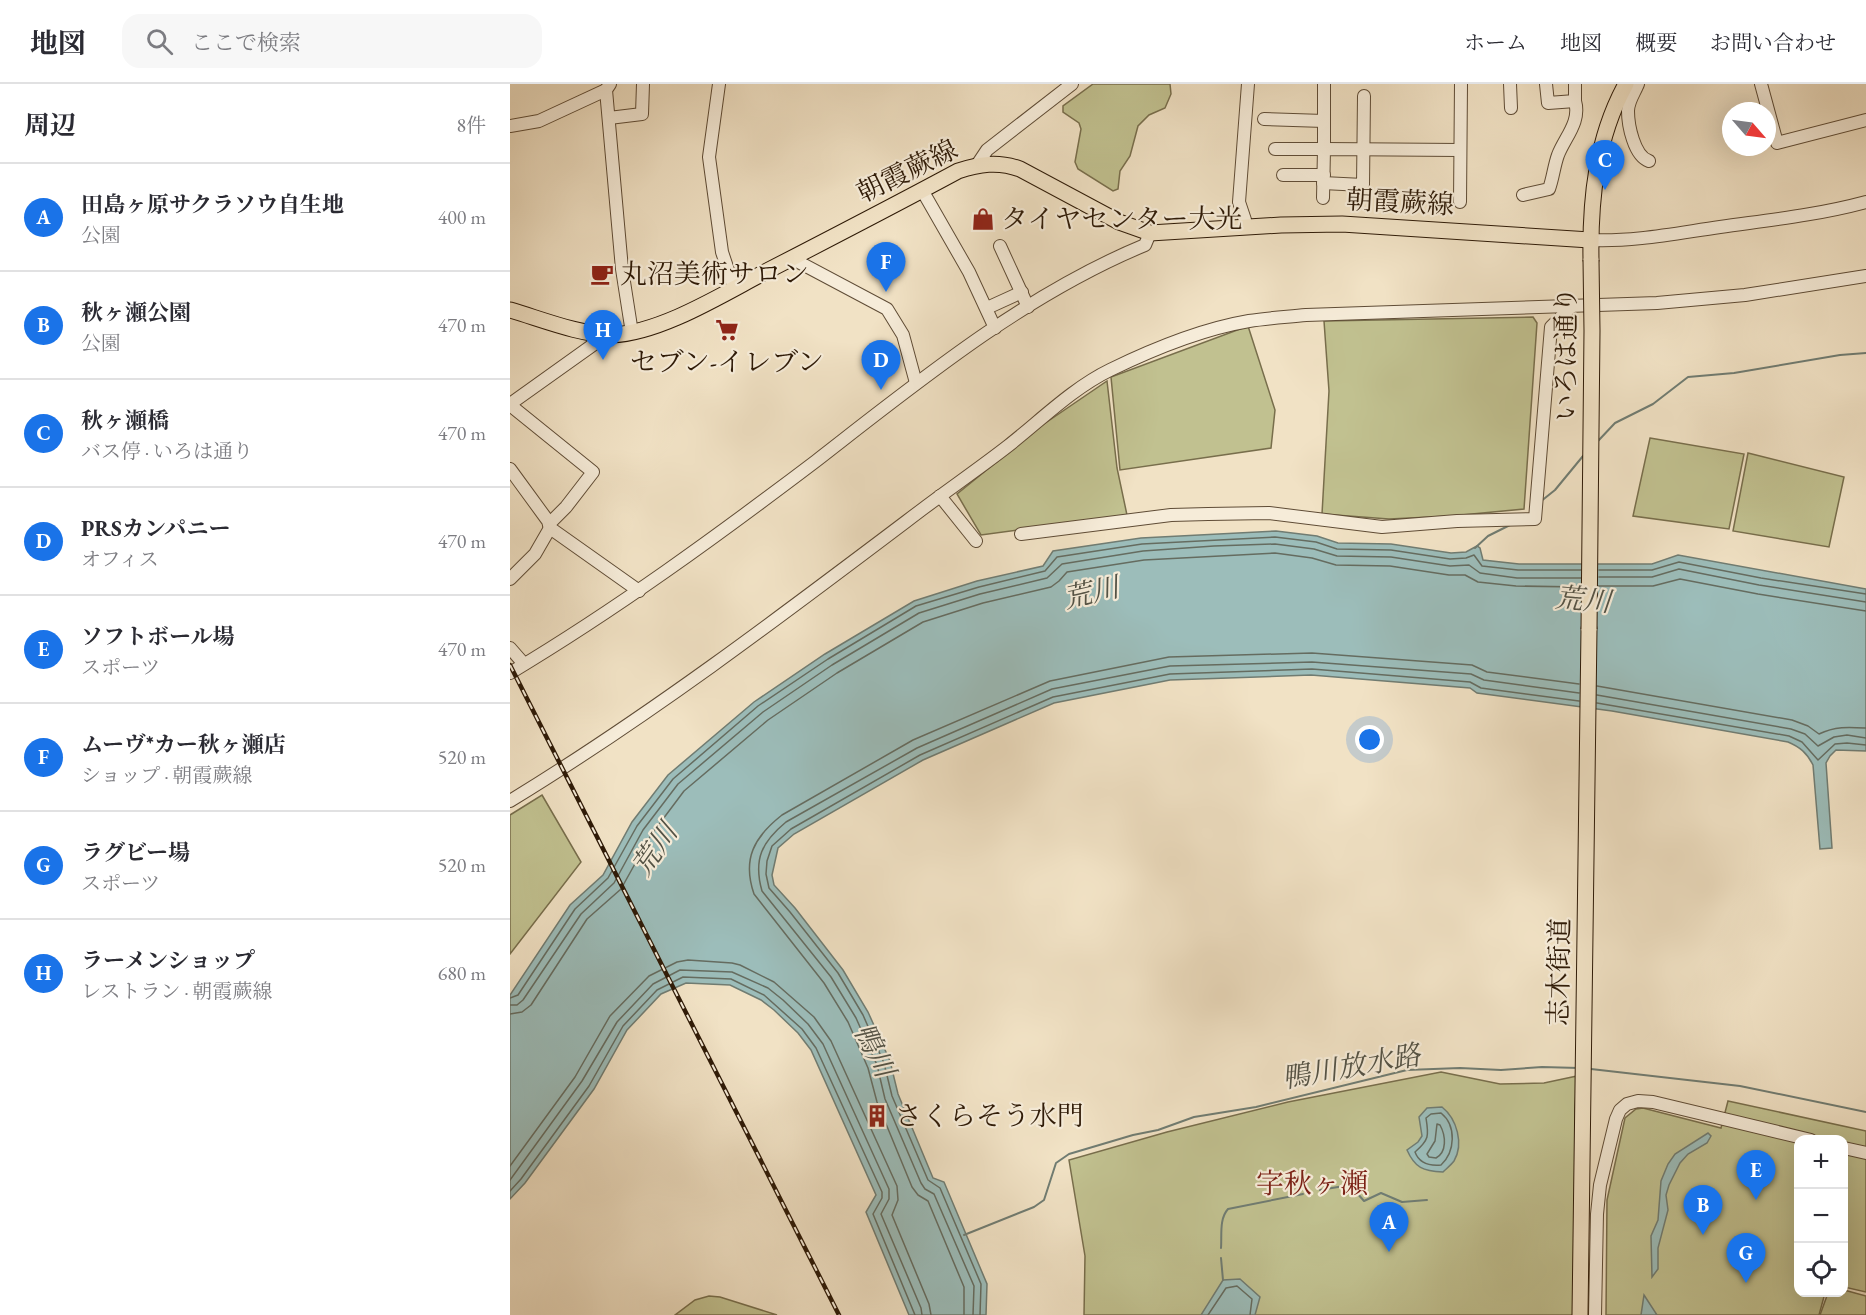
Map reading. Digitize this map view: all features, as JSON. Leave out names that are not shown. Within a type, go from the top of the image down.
[{"type":"main road","name":"いろは通り","points":[[1588,629],[1592,200],[1606,130],[1626,84]]},
{"type":"main road","name":"朝霞蕨線","points":[[510,310],[602,334],[632,333],[662,324],[958,171],[977,165],[999,164],[1020,169],[1119,222],[1150,233],[1309,224],[1364,224],[1590,240]]},
{"type":"main road","name":"志木街道","points":[[1580,1315],[1588,629]]},
{"type":"street","points":[[609,118],[642,114],[643,84]]},
{"type":"street","points":[[719,84],[709,157],[722,252],[734,288]]},
{"type":"street","points":[[977,165],[987,150],[1057,89],[1072,84]]},
{"type":"street","points":[[1245,228],[1239,202],[1248,84]]},
{"type":"street","points":[[1323,198],[1324,84]]},
{"type":"street","points":[[1460,202],[1461,84]]},
{"type":"street","points":[[1510,84],[1512,108]]},
{"type":"street","points":[[1546,84],[1548,103],[1575,101]]},
{"type":"street","points":[[1524,195],[1549,189],[1557,156],[1576,120],[1578,110],[1575,101],[1575,84]]},
{"type":"street","points":[[1638,84],[1628,109],[1629,122],[1639,152],[1644,159],[1649,161]]},
{"type":"street","points":[[1761,84],[1777,142],[1866,120]]},
{"type":"street","points":[[510,126],[539,121],[608,87],[622,269],[632,333]]},
{"type":"street","points":[[1282,174],[1363,185],[1364,96]]},
{"type":"street","points":[[1264,119],[1324,121]]},
{"type":"street","points":[[1275,149],[1460,150]]},
{"type":"street","points":[[922,190],[987,308],[995,328]]},
{"type":"street","points":[[1590,240],[1621,240],[1655,236],[1819,213],[1866,202]]},
{"type":"street","points":[[510,673],[639,591],[745,515],[916,383],[995,328],[1059,288],[1145,244],[1150,233]]},
{"type":"street","points":[[1000,246],[1028,307]]},
{"type":"street","points":[[791,258],[887,309],[903,335],[916,383]]},
{"type":"street","points":[[510,801],[611,737],[717,663],[1099,376],[1149,353],[1206,332],[1248,321],[1306,315],[1657,303],[1745,295],[1866,276]]},
{"type":"street","points":[[987,308],[1022,292]]},
{"type":"street","points":[[1021,534],[1171,515],[1269,513],[1382,527],[1457,520],[1535,519],[1551,327],[1572,306]]},
{"type":"street","points":[[510,579],[535,554],[550,526],[593,472],[510,405],[597,342],[602,334]]},
{"type":"street","points":[[510,468],[550,526],[639,591]]},
{"type":"street","points":[[940,496],[976,541]]},
{"type":"street","points":[[510,648],[524,664]]},
{"type":"street","points":[[1595,1315],[1596,1228],[1599,1195],[1616,1119],[1623,1106],[1633,1101],[1653,1102],[1794,1136]]},
{"type":"street","points":[[1848,1149],[1866,1153]]},
{"type":"green space","points":[[1093,84],[1170,84],[1171,94],[1165,108],[1149,115],[1138,126],[1130,156],[1120,171],[1118,189],[1113,191],[1078,169],[1075,162],[1081,129],[1079,123],[1063,112],[1063,106]]},
{"type":"green space","points":[[1533,317],[1537,323],[1524,509],[1389,519],[1322,514],[1329,391],[1324,321]]},
{"type":"green space","points":[[1248,326],[1275,410],[1271,448],[1120,470],[1111,377]]},
{"type":"green space","points":[[1107,381],[1117,468],[1127,515],[981,535],[957,494],[1041,426]]},
{"type":"green space","points":[[1650,438],[1744,454],[1729,529],[1633,516]]},
{"type":"green space","points":[[1748,453],[1844,477],[1829,547],[1733,531]]},
{"type":"green space","points":[[542,795],[581,862],[510,954],[510,815]]},
{"type":"green space","points":[[1441,1072],[1500,1084],[1544,1083],[1577,1076],[1575,1315],[1084,1315],[1085,1256],[1069,1160],[1167,1132],[1288,1102]]},
{"type":"green space","points":[[1728,1101],[1866,1131],[1866,1292],[1848,1288],[1848,1135],[1794,1135],[1794,1297],[1824,1297],[1819,1315],[1606,1315],[1607,1200],[1625,1118],[1636,1109],[1643,1108],[1721,1128]]},
{"type":"green space","points":[[1848,1291],[1866,1296],[1866,1315],[1820,1315],[1827,1297],[1848,1297]]},
{"type":"green space","points":[[709,1296],[720,1297],[777,1315],[675,1315],[695,1300]]},
{"type":"water","points":[[1276,531],[1317,536],[1338,543],[1391,544],[1451,553],[1466,552],[1477,546],[1480,548],[1483,560],[1519,564],[1652,564],[1678,555],[1866,589],[1866,751],[1836,750],[1826,763],[1832,848],[1820,849],[1813,765],[1803,751],[1788,742],[1612,711],[1477,693],[1470,688],[1311,675],[1170,680],[1054,703],[923,760],[794,834],[778,848],[772,875],[774,885],[795,908],[843,970],[868,1012],[890,1061],[898,1094],[933,1178],[944,1182],[987,1284],[986,1315],[909,1315],[866,1212],[876,1195],[811,1050],[798,1033],[774,1010],[761,1000],[730,985],[686,983],[661,994],[627,1030],[594,1089],[525,1183],[510,1199],[510,995],[570,905],[603,875],[632,822],[668,775],[754,702],[825,654],[914,601],[977,581],[1043,566],[1053,551],[1141,538]]},
{"type":"water","points":[[1442,1107],[1455,1125],[1459,1140],[1457,1154],[1454,1161],[1443,1172],[1430,1171],[1417,1165],[1407,1150],[1422,1136],[1419,1117],[1427,1108]]},
{"type":"water","points":[[1708,1133],[1711,1136],[1707,1143],[1688,1154],[1680,1163],[1669,1185],[1666,1195],[1668,1210],[1658,1248],[1658,1269],[1652,1277],[1651,1236],[1658,1220],[1661,1181],[1675,1154]]},
{"type":"water","points":[[1240,1279],[1260,1297],[1255,1315],[1201,1315],[1223,1280]]},
{"type":"water","points":[[1644,1295],[1657,1315],[1641,1315]]},
{"type":"waterway","points":[[1598,441],[1615,423],[1653,404],[1688,377],[1734,373],[1840,355],[1866,353]]},
{"type":"waterway","points":[[1540,502],[1555,490],[1583,456]]},
{"type":"waterway","points":[[1475,548],[1488,536],[1510,525]]},
{"type":"waterway","name":"鴨川放水路","points":[[964,1235],[1034,1207],[1044,1200],[1056,1163],[1069,1154],[1158,1130],[1194,1117],[1256,1107],[1407,1070],[1579,1068]]},
{"type":"waterway","name":"鴨川放水路","points":[[1591,1069],[1740,1086],[1866,1112]]},
{"type":"waterway","points":[[1320,1190],[1350,1185],[1364,1201],[1381,1193],[1402,1202],[1427,1200]]},
{"type":"waterway","points":[[1221,1248],[1222,1222],[1228,1209],[1303,1194]]},
{"type":"waterway","points":[[1221,1258],[1223,1280]]},
{"type":"railway","points":[[510,665],[839,1315]]},
{"type":"place","name":"秋ヶ瀬橋","points":[[1605,190]]},
{"type":"place","name":"タイヤセンター大光","points":[[983,219]]},
{"type":"place","name":"丸沼美術サロン","points":[[602,274]]},
{"type":"place","name":"ムーヴ*カー秋ヶ瀬店","points":[[886,292]]},
{"type":"place","name":"セブン-イレブン","points":[[727,330]]},
{"type":"place","name":"ラーメンショップ","points":[[603,360]]},
{"type":"place","name":"PRSカンパニー","points":[[881,390]]},
{"type":"place","name":"さくらそう水門","points":[[877,1116]]},
{"type":"place","name":"ソフトボール場","points":[[1756,1200]]},
{"type":"place","name":"秋ヶ瀬公園","points":[[1703,1235]]},
{"type":"place","name":"田島ヶ原サクラソウ自生地","points":[[1389,1252]]},
{"type":"place","name":"ラグビー場","points":[[1746,1283]]},
{"type":"district","name":"字秋ヶ瀬","points":[[1312,1183]]},
{"type":"water label","name":"荒川","points":[[1091,592]]},
{"type":"water label","name":"荒川","points":[[1583,599]]},
{"type":"water label","name":"荒川","points":[[654,849]]},
{"type":"water label","name":"鴨川","points":[[875,1050]]}]
